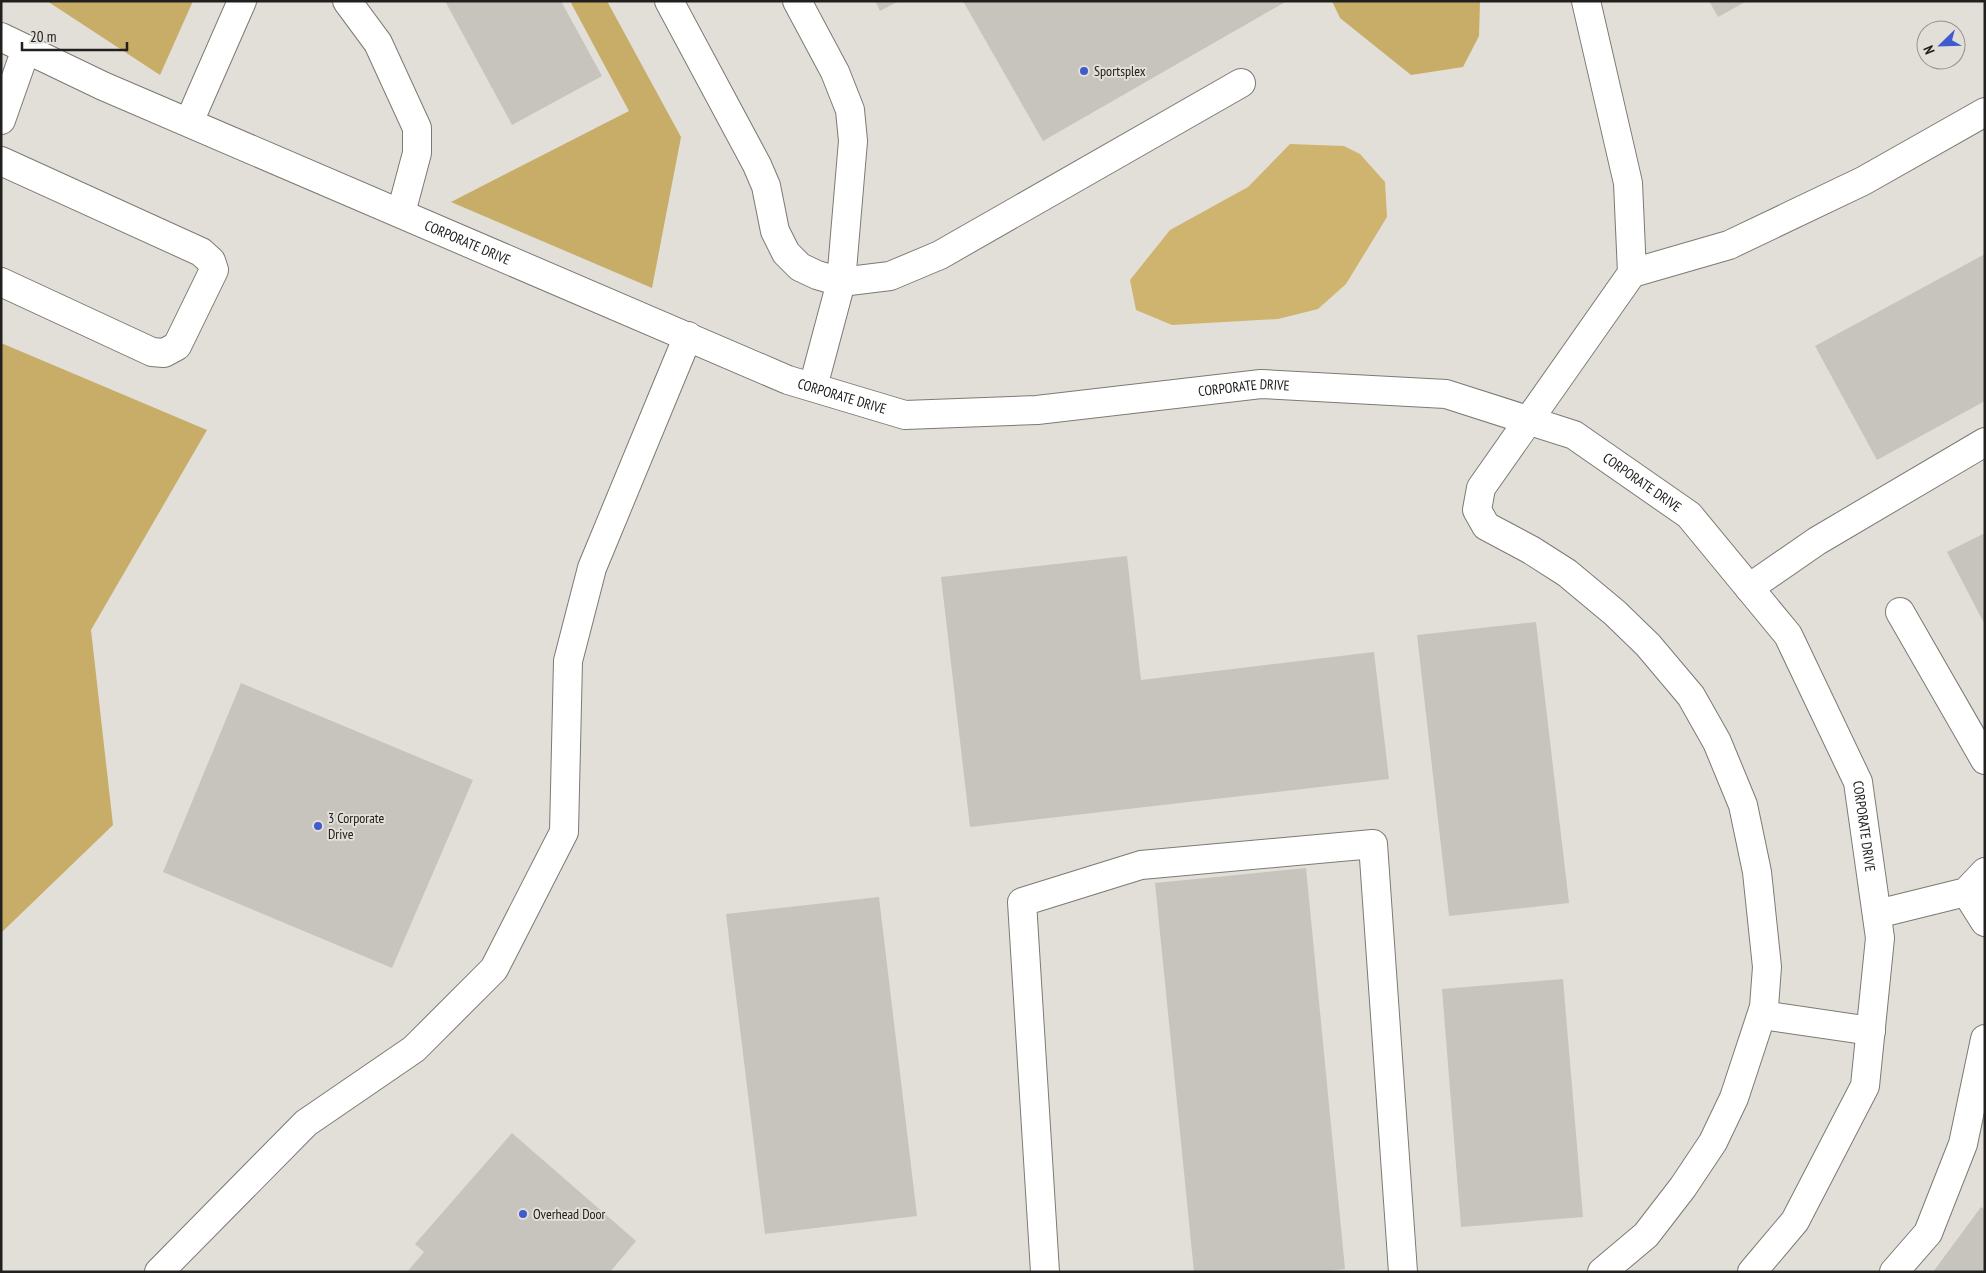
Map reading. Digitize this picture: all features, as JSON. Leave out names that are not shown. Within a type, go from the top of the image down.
[{"type":"street","points":[[189,122],[242,1]]},
{"type":"street","points":[[346,1],[378,43],[417,128],[417,153],[400,213]]},
{"type":"street","points":[[669,1],[757,165],[766,186],[775,230],[786,253],[800,267],[817,275],[841,282],[890,276],[940,255],[1241,84]]},
{"type":"street","points":[[797,1],[835,72],[850,110],[854,141],[841,282],[813,387]]},
{"type":"street","points":[[1586,1],[1628,183],[1632,273],[1482,488],[1477,510],[1486,526],[1531,550],[1566,573],[1622,619],[1648,645],[1691,696],[1718,742],[1743,805],[1757,872],[1767,967],[1762,1015],[1734,1098],[1713,1142],[1683,1187],[1646,1235],[1602,1272]]},
{"type":"street","name":"CORPORATE DRIVE","points":[[1,37],[103,86],[788,380],[905,415],[1037,410],[1261,384],[1446,394],[1574,435],[1689,515],[1788,635],[1858,782],[1880,938],[1865,1086],[1794,1221],[1765,1267]]},
{"type":"street","points":[[1,120],[26,49]]},
{"type":"street","points":[[1632,273],[1729,245],[1863,181],[1985,112]]},
{"type":"street","points":[[1,161],[201,252],[210,261],[214,270],[177,346],[164,353],[152,352],[1,282]]},
{"type":"street","points":[[159,1272],[306,1123],[414,1049],[494,969],[564,832],[568,661],[592,568],[688,336]]},
{"type":"street","points":[[1750,588],[1817,541],[1985,442]]},
{"type":"street","points":[[1900,612],[1985,760]]},
{"type":"street","points":[[1045,1272],[1022,902],[1141,865],[1373,844],[1403,1272]]},
{"type":"street","points":[[1877,914],[1966,892],[1985,872]]},
{"type":"street","points":[[1966,892],[1985,922]]},
{"type":"street","points":[[1762,1015],[1871,1031]]},
{"type":"street","points":[[1894,1272],[1928,1233],[1963,1144],[1985,1039]]},
{"type":"shaded area","points":[[47,1],[193,1],[160,75]]},
{"type":"shaded area","points":[[570,1],[607,1],[681,137],[652,288],[451,202],[629,111]]},
{"type":"shaded area","points":[[1332,1],[1480,1],[1479,36],[1463,67],[1411,75],[1340,18]]},
{"type":"shaded area","points":[[1290,144],[1344,146],[1360,154],[1385,182],[1387,217],[1346,284],[1318,309],[1278,319],[1172,325],[1136,310],[1130,280],[1170,230],[1248,187]]},
{"type":"shaded area","points":[[1,343],[207,430],[91,630],[113,825],[1,933]]},
{"type":"building","points":[[445,1],[561,1],[602,76],[512,125]]},
{"type":"building","points":[[875,1],[899,1],[880,11]]},
{"type":"building","name":"Sportsplex","points":[[963,1],[1287,1],[1043,141]]},
{"type":"building","points":[[1709,1],[1747,1],[1718,17]]},
{"type":"building","points":[[1985,254],[1985,401],[1877,460],[1815,346]]},
{"type":"building","points":[[1985,533],[1985,625],[1947,552]]},
{"type":"building","points":[[1127,556],[1141,680],[1374,652],[1389,779],[970,827],[941,577]]},
{"type":"building","points":[[1536,622],[1569,903],[1449,916],[1417,635]]},
{"type":"building","name":"3 Corporate Drive","points":[[241,683],[473,780],[392,968],[163,872]]},
{"type":"building","points":[[1306,868],[1345,1269],[1319,1272],[1194,1272],[1155,883]]},
{"type":"building","points":[[879,897],[917,1216],[765,1234],[726,914]]},
{"type":"building","points":[[1563,979],[1583,1217],[1461,1227],[1442,989]]},
{"type":"building","name":"Overhead Door","points":[[512,1133],[636,1241],[610,1272],[407,1272],[424,1252],[415,1244]]},
{"type":"building","points":[[1981,1207],[1985,1210],[1985,1272],[1933,1272]]},
{"type":"place","name":"Sportsplex","points":[[1084,71]]},
{"type":"place","name":"3 Corporate Drive","points":[[318,826]]},
{"type":"place","name":"Overhead Door","points":[[523,1214]]}]
